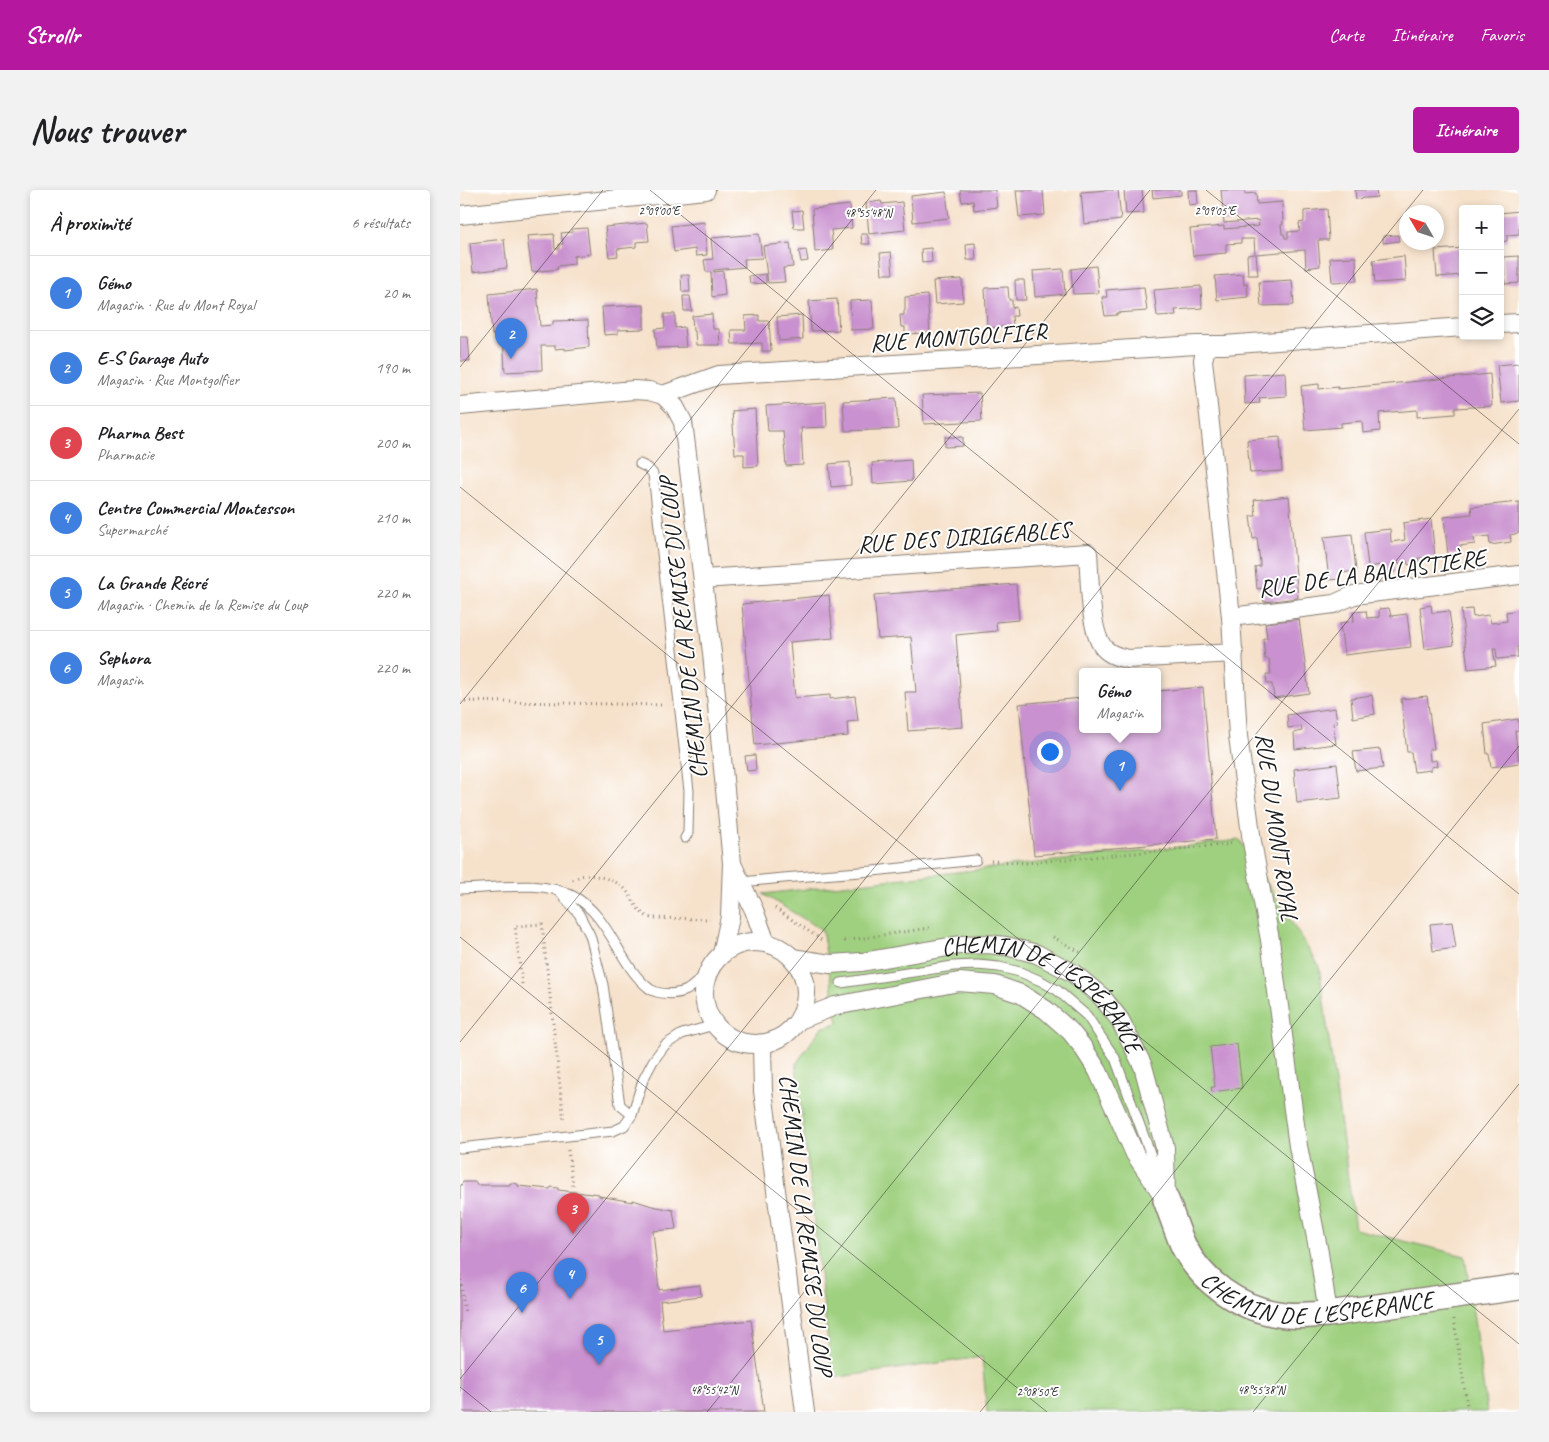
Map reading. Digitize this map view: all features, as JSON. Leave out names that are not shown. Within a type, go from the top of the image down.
[{"type":"street","points":[[460,215],[706,190]]},
{"type":"street","points":[[1504,324],[1519,323]]},
{"type":"street","name":"RUE MONTGOLFIER","points":[[663,395],[719,375],[1459,327]]},
{"type":"street","name":"RUE DU MONT ROYAL","points":[[1207,345],[1203,360],[1231,617],[1238,736],[1252,842],[1270,940],[1298,1146],[1319,1253],[1328,1314]]},
{"type":"street","points":[[460,406],[634,390],[649,391],[663,395]]},
{"type":"street","name":"CHEMIN DE LA REMISE DU LOUP","points":[[663,395],[675,407],[683,422],[703,578],[732,864],[730,916],[722,954]]},
{"type":"street","name":"RUE DES DIRIGEABLES","points":[[703,578],[1088,553],[1094,625],[1098,638],[1104,648],[1115,656],[1128,659],[1234,653]]},
{"type":"street","name":"RUE DE LA BALLASTIÈRE","points":[[1231,617],[1334,604],[1354,595],[1519,575]]},
{"type":"street","name":"CHEMIN DE LA REMISE DU LOUP","points":[[732,864],[742,882],[766,943]]},
{"type":"street","points":[[750,942],[766,943],[780,948],[792,958],[801,971],[806,988],[805,1004],[799,1020],[789,1032],[777,1040],[762,1045],[748,1045],[735,1041],[723,1034],[714,1025],[707,1013],[703,1000],[704,986],[707,973],[722,954],[735,946],[750,942]]},
{"type":"street","name":"CHEMIN DE L'ESPÉRANCE","points":[[792,958],[830,964],[862,962],[960,944],[988,944],[1006,946],[1037,954],[1073,973],[1102,997],[1120,1020],[1143,1066],[1165,1148],[1166,1200]]},
{"type":"street","name":"CHEMIN DE L'ESPÉRANCE","points":[[799,1020],[835,1006],[959,982],[994,986],[1021,994],[1046,1010],[1070,1031],[1082,1046],[1098,1071],[1135,1154],[1166,1200],[1184,1246],[1197,1267],[1214,1284],[1234,1299],[1255,1308],[1277,1314],[1301,1316],[1328,1314],[1519,1287]]},
{"type":"street","name":"CHEMIN DE LA REMISE DU LOUP","points":[[762,1045],[762,1091],[805,1412]]},
{"type":"lane","points":[[640,464],[648,468],[652,474],[689,790],[688,833],[685,838]]},
{"type":"lane","points":[[742,882],[976,860]]},
{"type":"lane","points":[[460,889],[531,886],[557,889],[574,896],[588,906],[604,925],[640,980],[652,990],[671,994],[687,990],[707,973]]},
{"type":"lane","points":[[557,889],[579,914],[590,935],[603,985],[620,1106],[632,1115]]},
{"type":"lane","points":[[841,983],[953,966],[977,965],[999,967],[1020,972],[1041,980],[1057,990],[1087,1016],[1115,1058],[1166,1200]]},
{"type":"lane","points":[[460,1148],[613,1131],[624,1126],[632,1115],[643,1080],[653,1060],[665,1045],[682,1034],[714,1025]]},
{"type":"path","points":[[460,701],[678,706]]},
{"type":"path","points":[[976,860],[1026,863],[1252,842]]},
{"type":"path","points":[[557,889],[578,877],[588,874],[609,879],[624,888],[639,911],[645,916],[651,918],[711,919]]},
{"type":"path","points":[[522,984],[515,926],[542,924],[563,1105],[564,1136],[568,1150],[572,1186]]},
{"type":"path","points":[[460,1275],[465,1314]]},
{"type":"path","points":[[1450,1297],[1468,1412]]},
{"type":"green space","points":[[1240,840],[1319,966],[1355,1229],[1465,1256],[1487,1412],[987,1412],[982,1357],[832,1378],[796,1064],[821,1028],[838,1023],[822,930],[763,894]]},
{"type":"building","points":[[960,190],[995,190],[997,207],[974,210],[973,201],[962,202]]},
{"type":"building","points":[[1016,190],[1043,190],[1045,215],[1019,217]]},
{"type":"building","points":[[1118,190],[1121,220],[1084,224],[1081,192]]},
{"type":"building","points":[[1124,190],[1142,190],[1144,213],[1126,214]]},
{"type":"building","points":[[1152,190],[1181,190],[1181,195],[1153,198]]},
{"type":"building","points":[[1188,190],[1197,190],[1198,204],[1189,205]]},
{"type":"building","points":[[1221,190],[1245,190],[1245,194],[1256,193],[1257,204],[1282,202],[1283,224],[1281,225],[1282,234],[1284,234],[1285,238],[1288,238],[1288,232],[1300,231],[1299,223],[1304,222],[1304,211],[1327,209],[1329,240],[1318,240],[1320,266],[1306,268],[1305,250],[1256,254],[1258,275],[1248,275],[1247,255],[1255,254],[1254,239],[1241,239],[1241,243],[1226,244],[1226,253],[1193,256],[1190,229],[1224,226],[1224,229],[1259,226],[1258,220],[1224,223]]},
{"type":"building","points":[[1355,190],[1376,190],[1377,197],[1356,199]]},
{"type":"building","points":[[946,192],[949,218],[913,222],[911,196]]},
{"type":"building","points":[[881,201],[882,204],[902,202],[905,230],[869,234],[866,203]]},
{"type":"building","points":[[850,205],[852,228],[831,230],[833,250],[815,252],[812,209]]},
{"type":"building","points":[[802,210],[804,228],[794,228],[792,211]]},
{"type":"building","points":[[1519,211],[1519,234],[1507,235],[1507,241],[1504,241],[1504,213]]},
{"type":"building","points":[[704,222],[707,255],[696,256],[695,249],[674,252],[671,226]]},
{"type":"building","points":[[647,223],[649,241],[636,242],[636,247],[617,249],[618,256],[609,257],[605,227]]},
{"type":"building","points":[[587,228],[590,254],[574,256],[574,264],[557,266],[558,269],[532,272],[527,236],[554,234],[555,249],[559,249],[559,244],[563,244],[561,233],[572,232],[572,229]]},
{"type":"building","points":[[759,234],[762,258],[744,259],[745,267],[714,270],[714,272],[723,271],[725,295],[712,297],[711,272],[706,272],[704,260],[713,259],[711,238]]},
{"type":"building","points":[[861,234],[867,234],[870,244],[862,244]]},
{"type":"building","points":[[1398,235],[1399,241],[1383,243],[1383,236]]},
{"type":"building","points":[[504,239],[507,268],[473,272],[470,243]]},
{"type":"building","points":[[790,243],[793,267],[783,268],[785,282],[768,283],[763,246]]},
{"type":"building","points":[[975,243],[976,260],[967,260],[966,244]]},
{"type":"building","points":[[931,248],[932,262],[922,263],[921,249]]},
{"type":"building","points":[[1459,248],[1459,275],[1437,277],[1435,250]]},
{"type":"building","points":[[806,250],[808,261],[801,262],[799,251]]},
{"type":"building","points":[[891,252],[893,274],[882,274],[880,253]]},
{"type":"building","points":[[1404,256],[1406,281],[1375,283],[1373,260]]},
{"type":"building","points":[[1519,256],[1519,283],[1505,284],[1504,257]]},
{"type":"building","points":[[1356,257],[1357,281],[1332,282],[1330,258]]},
{"type":"building","points":[[1096,266],[1099,293],[1073,294],[1071,269]]},
{"type":"building","points":[[1063,269],[1065,294],[1035,297],[1033,271]]},
{"type":"building","points":[[766,274],[766,283],[750,284],[749,276]]},
{"type":"building","points":[[1243,274],[1244,285],[1247,284],[1248,297],[1217,300],[1215,276]]},
{"type":"building","points":[[681,275],[689,275],[690,292],[682,292]]},
{"type":"building","points":[[962,279],[963,302],[935,304],[933,281]]},
{"type":"building","points":[[1015,280],[1024,280],[1026,300],[1016,300]]},
{"type":"building","points":[[1292,280],[1294,305],[1261,306],[1259,282]]},
{"type":"building","points":[[1201,286],[1202,308],[1175,310],[1176,315],[1157,316],[1154,290]]},
{"type":"building","points":[[1008,287],[1012,308],[1016,307],[1017,316],[1012,316],[1013,326],[987,328],[985,288]]},
{"type":"building","points":[[1144,287],[1147,311],[1117,313],[1117,315],[1105,316],[1102,297],[1107,297],[1106,290]]},
{"type":"building","points":[[537,289],[540,326],[553,325],[553,321],[588,320],[589,347],[565,350],[565,348],[555,349],[555,346],[541,346],[542,370],[505,372],[503,335],[492,335],[489,294]]},
{"type":"building","points":[[927,295],[930,333],[905,334],[905,327],[901,327],[900,315],[904,315],[905,297]]},
{"type":"building","points":[[683,296],[690,296],[692,311],[684,311]]},
{"type":"building","points":[[837,299],[839,330],[811,331],[809,301]]},
{"type":"building","points":[[872,300],[874,329],[851,330],[850,301]]},
{"type":"building","points":[[644,305],[644,329],[618,330],[618,334],[604,335],[602,307]]},
{"type":"building","points":[[664,314],[675,314],[675,328],[684,327],[686,347],[657,348],[655,329],[665,328]]},
{"type":"building","points":[[712,314],[713,329],[719,329],[720,345],[696,345],[692,316]]},
{"type":"building","points":[[759,315],[759,321],[769,321],[771,351],[762,351],[762,343],[732,344],[731,330],[746,330],[745,316]]},
{"type":"building","points":[[802,315],[803,339],[779,341],[777,317]]},
{"type":"building","points":[[460,337],[468,337],[470,361],[460,361]]},
{"type":"building","points":[[1519,363],[1519,401],[1501,403],[1497,365]]},
{"type":"building","points":[[1285,372],[1286,396],[1259,398],[1260,403],[1245,404],[1244,375]]},
{"type":"building","points":[[1490,374],[1492,406],[1455,408],[1455,414],[1417,417],[1417,410],[1379,413],[1380,431],[1363,433],[1362,421],[1341,423],[1341,427],[1305,430],[1301,386],[1319,384],[1319,389],[1338,387],[1338,389]]},
{"type":"building","points":[[980,393],[982,421],[924,424],[922,395]]},
{"type":"building","points":[[896,398],[898,429],[845,431],[843,401]]},
{"type":"building","points":[[826,402],[827,427],[801,428],[803,465],[786,466],[783,431],[768,431],[766,406]]},
{"type":"building","points":[[755,409],[758,466],[744,467],[744,454],[735,454],[732,411]]},
{"type":"building","points":[[945,437],[963,437],[963,446],[945,447]]},
{"type":"building","points":[[1280,437],[1282,471],[1250,473],[1247,440]]},
{"type":"building","points":[[911,460],[912,481],[873,484],[872,463]]},
{"type":"building","points":[[850,462],[851,485],[831,487],[829,464]]},
{"type":"building","points":[[1289,496],[1298,598],[1264,602],[1262,588],[1257,589],[1255,567],[1260,566],[1260,562],[1257,538],[1253,539],[1250,516],[1256,516],[1254,500]]},
{"type":"building","points":[[1519,502],[1519,533],[1510,535],[1511,542],[1490,545],[1489,536],[1474,538],[1475,544],[1459,546],[1460,554],[1448,555],[1444,517],[1472,514],[1471,507]]},
{"type":"building","points":[[1431,519],[1435,557],[1418,558],[1419,563],[1408,565],[1408,562],[1394,564],[1395,572],[1383,573],[1382,565],[1368,567],[1364,532],[1390,529],[1391,542],[1405,540],[1403,523]]},
{"type":"building","points":[[1352,534],[1356,571],[1341,573],[1341,579],[1329,580],[1324,537]]},
{"type":"building","points":[[1016,584],[1019,620],[996,622],[997,631],[956,635],[963,727],[908,731],[905,692],[916,692],[911,637],[878,639],[874,595]]},
{"type":"building","points":[[829,595],[833,638],[790,642],[795,698],[830,695],[830,699],[855,696],[858,721],[847,722],[848,736],[755,745],[742,604]]},
{"type":"building","points":[[1431,605],[1432,613],[1449,611],[1454,645],[1425,649],[1420,607]]},
{"type":"building","points":[[1389,608],[1391,616],[1407,614],[1411,647],[1344,655],[1340,623],[1354,621],[1353,612],[1366,611],[1367,618],[1379,617],[1379,609]]},
{"type":"building","points":[[1472,609],[1473,617],[1489,615],[1491,623],[1507,621],[1506,612],[1519,610],[1518,657],[1497,659],[1496,649],[1493,649],[1496,666],[1468,669],[1461,610]]},
{"type":"building","points":[[1299,619],[1309,693],[1274,698],[1272,684],[1267,684],[1266,674],[1271,674],[1269,659],[1265,659],[1263,638],[1267,638],[1265,623]]},
{"type":"building","points":[[1203,687],[1216,839],[1034,855],[1019,704],[1079,698],[1079,733],[1161,733],[1161,691]]},
{"type":"building","points":[[1372,695],[1375,714],[1353,718],[1351,698]]},
{"type":"building","points":[[1427,696],[1434,749],[1429,749],[1430,761],[1436,760],[1437,766],[1431,767],[1431,770],[1414,772],[1411,752],[1407,752],[1401,699]]},
{"type":"building","points":[[1335,708],[1337,722],[1333,723],[1336,744],[1295,749],[1294,733],[1302,731],[1301,726],[1288,728],[1287,715]]},
{"type":"building","points":[[1518,719],[1519,730],[1515,731],[1519,763],[1491,767],[1489,754],[1487,754],[1484,724]]},
{"type":"building","points":[[1380,749],[1383,768],[1356,771],[1353,752]]},
{"type":"building","points":[[755,755],[756,770],[747,771],[745,756]]},
{"type":"building","points":[[1337,764],[1341,798],[1297,803],[1294,769]]},
{"type":"building","points":[[1452,922],[1456,948],[1433,951],[1430,924]]},
{"type":"building","points":[[1237,1044],[1242,1088],[1212,1092],[1211,1087],[1215,1087],[1210,1047]]},
{"type":"building","points":[[463,1182],[476,1182],[476,1185],[510,1185],[510,1183],[518,1184],[518,1186],[550,1189],[551,1187],[558,1188],[558,1190],[599,1194],[599,1196],[633,1202],[633,1200],[673,1210],[676,1229],[653,1231],[659,1290],[700,1285],[701,1296],[660,1301],[663,1330],[751,1320],[764,1412],[460,1412],[460,1187]]},
{"type":"place","name":"E-S Garage Auto","points":[[511,359]]},
{"type":"place","name":"Gémo","points":[[1120,791]]},
{"type":"place","name":"Pharma Best","points":[[573,1234]]},
{"type":"place","name":"Centre Commercial Montesson","points":[[570,1299]]},
{"type":"place","name":"Sephora","points":[[522,1313]]},
{"type":"place","name":"La Grande Récré","points":[[599,1365]]}]
